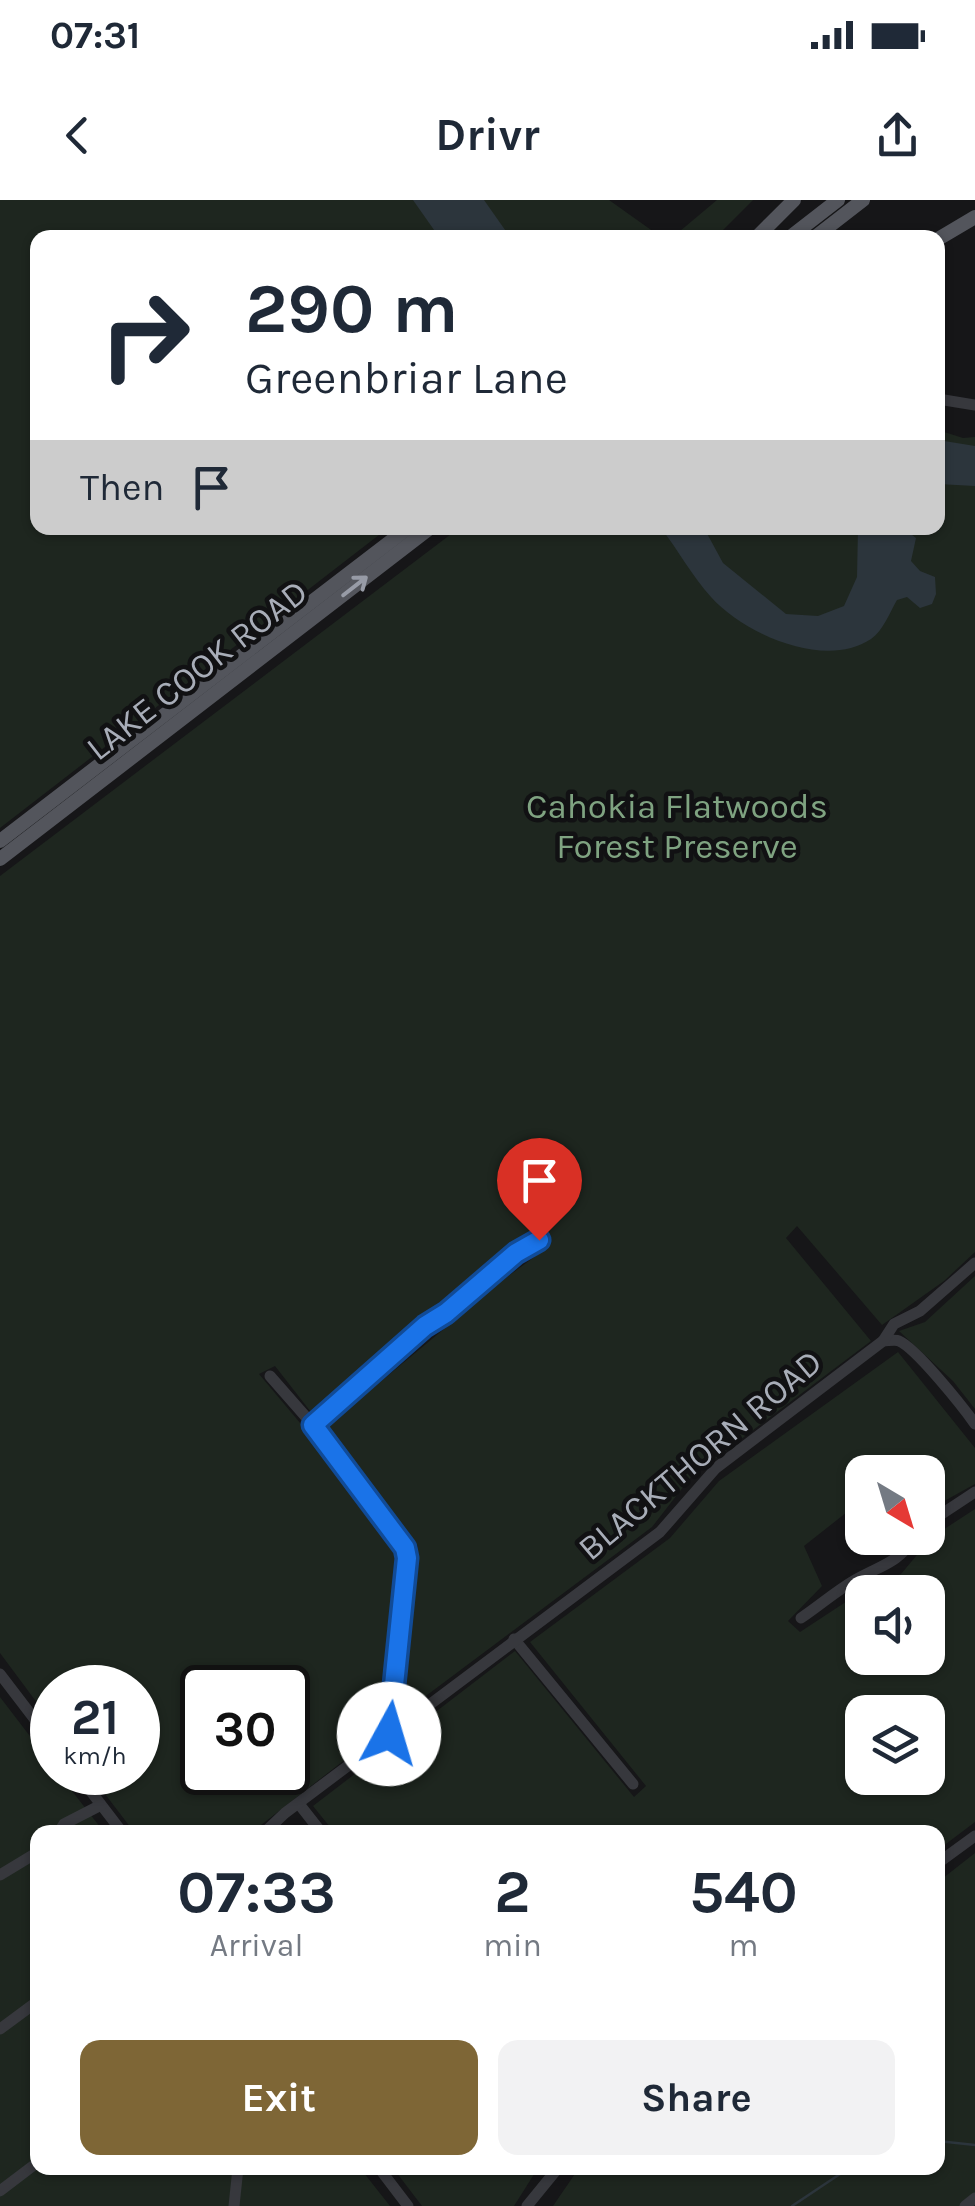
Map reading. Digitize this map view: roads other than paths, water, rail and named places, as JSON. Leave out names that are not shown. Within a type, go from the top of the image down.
[{"type":"main road","points":[[764,230],[794,200]]},
{"type":"main road","points":[[799,230],[838,200]]},
{"type":"main road","points":[[824,230],[862,200]]},
{"type":"main road","points":[[945,238],[975,220]]},
{"type":"main road","name":"LAKE COOK ROAD","points":[[0,841],[399,535]]},
{"type":"main road","name":"LAKE COOK ROAD","points":[[0,859],[421,535]]},
{"type":"street","points":[[945,400],[975,405]]},
{"type":"street","points":[[313,1425],[425,1326],[446,1313],[516,1253],[539,1240]]},
{"type":"street","name":"BLACKTHORN ROAD","points":[[274,1825],[389,1734],[660,1532],[716,1468],[884,1342],[894,1324],[920,1310],[975,1264]]},
{"type":"street","points":[[884,1342],[900,1341],[953,1394],[975,1424]]},
{"type":"street","points":[[270,1376],[313,1425],[405,1548],[389,1734]]},
{"type":"street","points":[[945,1512],[975,1492]]},
{"type":"street","points":[[801,1618],[851,1582],[900,1555]]},
{"type":"street","points":[[514,1640],[634,1784]]},
{"type":"street","points":[[0,1674],[30,1713]]},
{"type":"street","points":[[93,1795],[117,1825]]},
{"type":"street","points":[[300,1804],[316,1825]]},
{"type":"street","points":[[63,1825],[101,1805]]},
{"type":"street","points":[[945,1858],[975,1836]]},
{"type":"street","points":[[0,1875],[30,1857]]},
{"type":"street","points":[[0,2030],[30,2007]]},
{"type":"street","points":[[0,2191],[30,2168]]},
{"type":"street","points":[[234,2206],[237,2175]]},
{"type":"street","points":[[384,2175],[408,2206]]},
{"type":"street","points":[[527,2206],[552,2175]]},
{"type":"street","points":[[966,2206],[975,2198]]},
{"type":"waterway","points":[[945,2142],[975,2145]]},
{"type":"waterway","points":[[792,2206],[838,2175]]},
{"type":"park label","name":"Cahokia Flatwoods Forest Preserve","points":[[677,826]]}]
